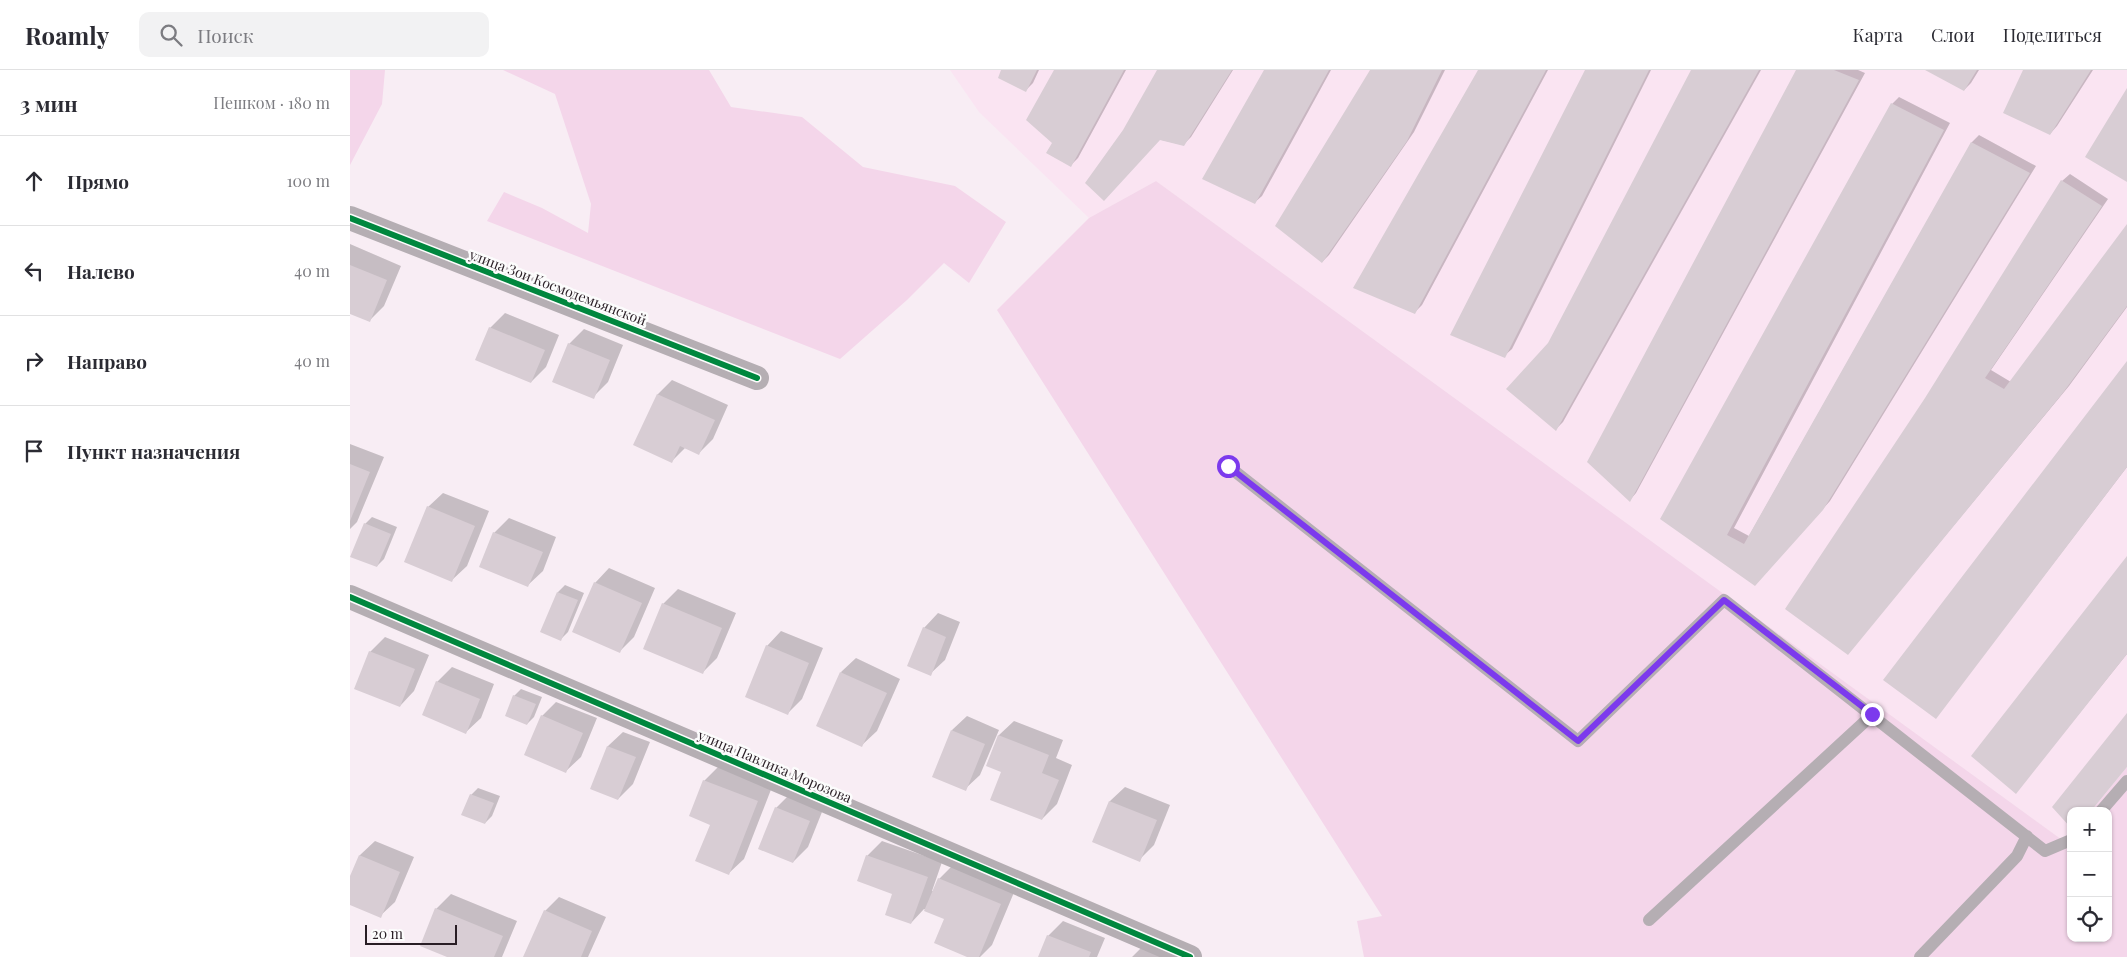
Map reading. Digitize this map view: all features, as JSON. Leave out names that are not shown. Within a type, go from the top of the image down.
[{"type":"street","name":"улица Зои Космодемьянской","points":[[350,218],[758,378]]},
{"type":"street","name":"улица Павлика Морозова","points":[[350,597],[1190,957]]},
{"type":"lane","points":[[1228,466],[1578,741],[1724,600],[1872,714],[2044,851],[2067,842]]},
{"type":"lane","points":[[1649,920],[1872,714]]},
{"type":"lane","points":[[2104,807],[2127,781]]},
{"type":"lane","points":[[1920,957],[2017,856],[2027,836]]},
{"type":"shaded area","points":[[350,70],[385,70],[382,104],[350,165]]},
{"type":"shaded area","points":[[503,70],[709,70],[731,107],[802,117],[863,167],[955,186],[1006,222],[969,283],[944,263],[907,300],[840,359],[487,221],[504,192],[542,208],[588,233],[591,204],[555,94]]},
{"type":"shaded area","points":[[950,70],[2127,70],[2127,767],[2076,807],[2067,807],[2067,840],[2065,842],[1156,181],[1089,218],[979,112]]},
{"type":"shaded area","points":[[1156,181],[2065,842],[2067,840],[2067,942],[2112,942],[2112,807],[2094,807],[2127,767],[2127,957],[1364,957],[1357,921],[1382,916],[997,310],[1089,218]]},
{"type":"building","points":[[1001,70],[1037,70],[1026,92],[998,78]]},
{"type":"building","points":[[1054,70],[1124,70],[1071,167],[1046,153],[1052,143],[1026,120]]},
{"type":"building","points":[[1157,70],[1232,70],[1184,146],[1160,140],[1104,201],[1085,183],[1123,130]]},
{"type":"building","points":[[1264,70],[1329,70],[1255,204],[1202,179]]},
{"type":"building","points":[[1370,70],[1442,70],[1407,141],[1322,263],[1275,226]]},
{"type":"building","points":[[1478,70],[1546,70],[1415,314],[1353,288]]},
{"type":"building","points":[[1585,70],[1649,70],[1505,358],[1450,335]]},
{"type":"building","points":[[1691,70],[1759,70],[1556,431],[1506,389],[1548,343]]},
{"type":"building","points":[[1796,70],[1834,70],[1859,80],[1630,502],[1587,462]]},
{"type":"building","points":[[1925,70],[1977,70],[1964,91]]},
{"type":"building","points":[[2023,70],[2091,70],[2050,135],[2003,113]]},
{"type":"building","points":[[2127,88],[2127,182],[2085,157]]},
{"type":"building","points":[[1891,103],[1944,130],[1727,535],[1744,544],[1971,142],[2030,173],[1823,510],[1755,586],[1660,519]]},
{"type":"building","points":[[2061,180],[2102,206],[1985,378],[2004,389],[2127,224],[2127,306],[2062,394],[1848,655],[1785,609],[1925,398]]},
{"type":"building","points":[[350,265],[387,280],[370,322],[350,314]]},
{"type":"building","points":[[489,327],[545,350],[531,383],[475,360]]},
{"type":"building","points":[[568,343],[610,360],[594,399],[552,382]]},
{"type":"building","points":[[2127,361],[2127,467],[1936,719],[1883,680]]},
{"type":"building","points":[[657,394],[715,420],[699,455],[680,446],[672,463],[633,445]]},
{"type":"building","points":[[350,464],[370,472],[350,521]]},
{"type":"building","points":[[427,506],[475,526],[452,582],[404,562]]},
{"type":"building","points":[[364,523],[391,534],[377,567],[350,557]]},
{"type":"building","points":[[493,532],[543,552],[528,587],[479,567]]},
{"type":"building","points":[[2127,556],[2127,654],[2016,794],[1971,756]]},
{"type":"building","points":[[594,582],[642,603],[620,653],[572,632]]},
{"type":"building","points":[[557,592],[578,600],[561,641],[540,632]]},
{"type":"building","points":[[662,603],[722,628],[703,674],[643,649]]},
{"type":"building","points":[[923,627],[946,637],[931,676],[907,666]]},
{"type":"building","points":[[766,645],[809,663],[788,715],[745,697]]},
{"type":"building","points":[[369,651],[415,669],[400,707],[354,689]]},
{"type":"building","points":[[840,672],[887,693],[862,747],[816,726]]},
{"type":"building","points":[[436,681],[480,699],[466,734],[422,715]]},
{"type":"building","points":[[513,695],[536,704],[527,725],[505,716]]},
{"type":"building","points":[[2127,713],[2127,767],[2094,807],[2067,807],[2067,824],[2052,807]]},
{"type":"building","points":[[541,715],[583,733],[566,773],[524,755]]},
{"type":"building","points":[[951,730],[985,744],[966,791],[932,777]]},
{"type":"building","points":[[998,735],[1049,755],[1042,773],[1059,780],[1042,820],[990,800],[1001,772],[986,766]]},
{"type":"building","points":[[607,746],[636,757],[618,800],[590,789]]},
{"type":"building","points":[[703,780],[758,801],[729,875],[695,861],[710,825],[689,816]]},
{"type":"building","points":[[470,794],[494,803],[485,824],[461,815]]},
{"type":"building","points":[[1109,801],[1157,820],[1140,862],[1092,842]]},
{"type":"building","points":[[775,807],[810,821],[793,863],[758,849]]},
{"type":"building","points":[[359,855],[400,872],[381,918],[350,905],[350,876]]},
{"type":"building","points":[[866,855],[928,877],[911,924],[885,915],[892,894],[857,881]]},
{"type":"building","points":[[938,878],[1001,904],[979,957],[967,957],[934,943],[944,919],[924,911]]},
{"type":"building","points":[[435,908],[503,936],[494,957],[447,957],[420,946]]},
{"type":"building","points":[[544,910],[592,931],[581,957],[523,957]]},
{"type":"building","points":[[1047,935],[1091,952],[1089,957],[1038,957]]},
{"type":"cycle path","points":[[350,218],[757,378]]},
{"type":"cycle path","points":[[350,597],[1190,957]]},
{"type":"route","points":[[1228,466],[1578,741],[1724,600],[1872,714]]}]
